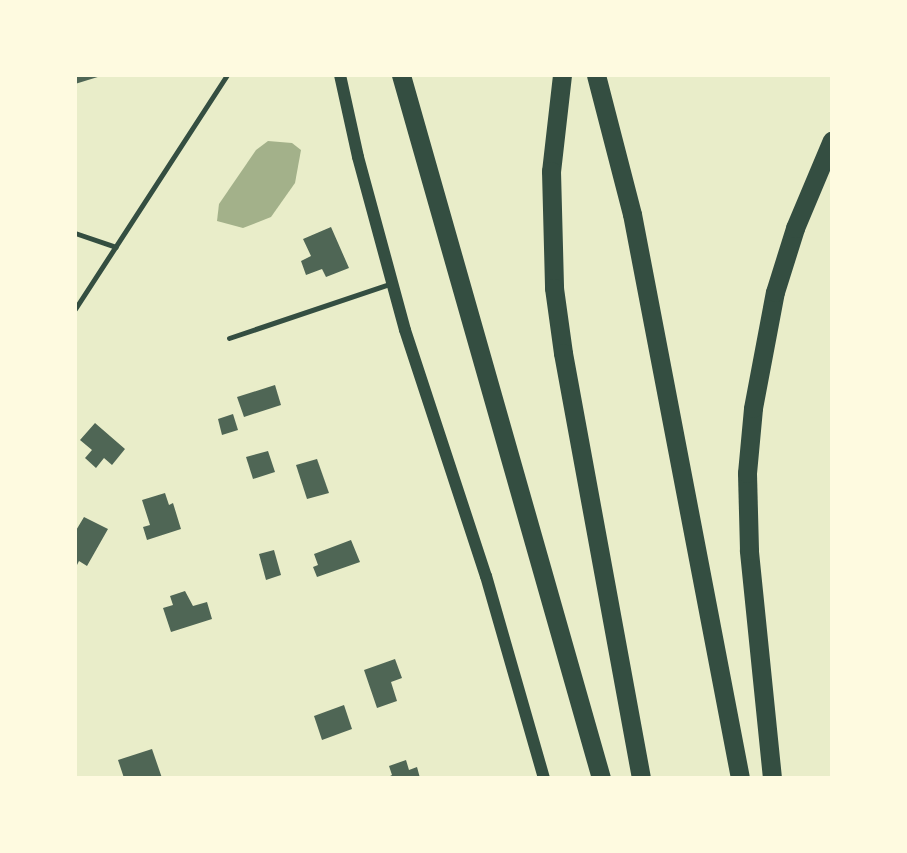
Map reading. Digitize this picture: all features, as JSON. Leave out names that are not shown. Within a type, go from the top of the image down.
[{"type":"highway","points":[[401,75],[601,778]]},
{"type":"highway","points":[[562,75],[551,171],[550,239],[563,353],[641,778]]},
{"type":"highway","points":[[596,75],[632,214],[740,778]]},
{"type":"highway","points":[[772,778],[749,550],[747,473],[752,408],[775,292],[795,228],[832,140]]},
{"type":"street","points":[[340,75],[392,283],[486,576],[544,778]]},
{"type":"lane","points":[[75,309],[227,75]]},
{"type":"lane","points":[[75,233],[116,247]]},
{"type":"lane","points":[[229,338],[392,283]]},
{"type":"shaded area","points":[[268,141],[292,143],[301,150],[295,183],[271,217],[243,228],[217,221],[219,204],[256,150]]},
{"type":"building","points":[[75,75],[101,75],[101,76],[75,84]]},
{"type":"building","points":[[331,227],[349,268],[326,277],[322,269],[306,275],[301,261],[311,256],[303,239]]},
{"type":"building","points":[[275,385],[281,405],[244,417],[237,397]]},
{"type":"building","points":[[233,414],[238,430],[222,435],[218,419]]},
{"type":"building","points":[[95,423],[125,449],[112,465],[104,458],[96,468],[85,458],[92,450],[80,440]]},
{"type":"building","points":[[268,451],[275,472],[253,479],[246,457]]},
{"type":"building","points":[[317,459],[329,493],[307,499],[296,465]]},
{"type":"building","points":[[165,493],[169,505],[173,503],[181,529],[147,540],[143,527],[150,525],[142,500]]},
{"type":"building","points":[[84,517],[108,529],[87,566],[79,561],[75,569],[75,532]]},
{"type":"building","points":[[351,540],[360,562],[317,577],[313,567],[318,565],[314,554]]},
{"type":"building","points":[[274,550],[281,575],[266,580],[259,554]]},
{"type":"building","points":[[185,591],[193,606],[207,602],[212,619],[171,632],[163,608],[173,605],[170,596]]},
{"type":"building","points":[[395,659],[402,678],[391,682],[397,701],[377,708],[364,670]]},
{"type":"building","points":[[344,705],[352,729],[322,740],[314,716]]},
{"type":"building","points":[[152,749],[162,778],[124,778],[118,760]]},
{"type":"building","points":[[406,760],[409,770],[417,767],[420,778],[386,778],[392,775],[389,766]]}]
